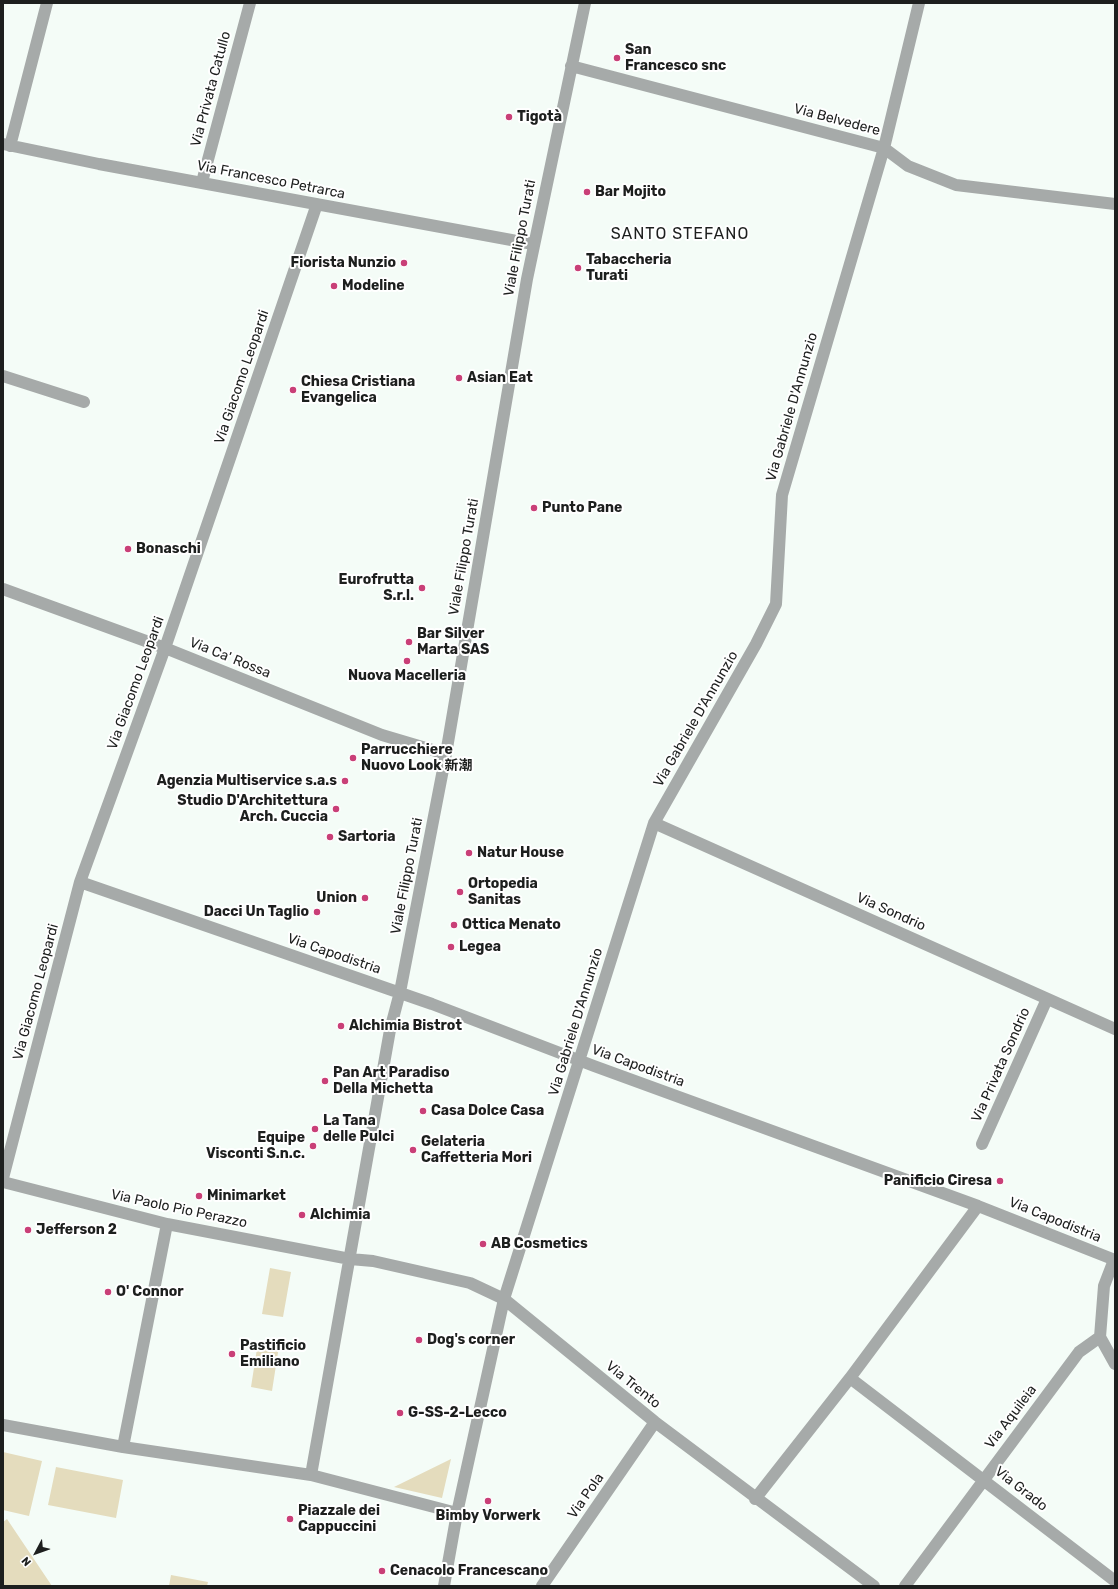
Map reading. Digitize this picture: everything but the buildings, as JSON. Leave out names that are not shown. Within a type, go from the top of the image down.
[{"type":"street","points":[[7,145],[47,3]]},
{"type":"street","name":"Via Privata Catullo","points":[[202,182],[250,3]]},
{"type":"street","name":"Viale Filippo Turati","points":[[350,1259],[390,1030],[400,992],[446,754],[533,244],[585,3]]},
{"type":"street","name":"Via Gabriele D'Annunzio","points":[[444,1586],[456,1513],[504,1299],[654,823],[756,644],[776,604],[782,495],[884,148],[919,3]]},
{"type":"street","name":"Via Belvedere","points":[[571,66],[884,148],[908,166],[956,185],[1115,204]]},
{"type":"street","name":"Via Francesco Petrarca","points":[[7,145],[99,164],[533,244]]},
{"type":"street","name":"Via Giacomo Leopardi","points":[[3,1178],[80,882],[165,648],[317,204]]},
{"type":"street","points":[[3,376],[84,402]]},
{"type":"street","name":"Via Ca' Rossa","points":[[3,589],[165,648],[382,735],[446,754]]},
{"type":"street","name":"Via Sondrio","points":[[654,823],[1115,1029]]},
{"type":"street","name":"Via Capodistria","points":[[80,882],[400,992],[580,1061],[978,1206],[1114,1260]]},
{"type":"street","name":"Via Privata Sondrio","points":[[982,1144],[1047,999]]},
{"type":"street","name":"Via Paolo Pio Perazzo","points":[[3,1182],[167,1224],[350,1259]]},
{"type":"street","points":[[755,1498],[850,1378],[978,1206]]},
{"type":"street","name":"Via Paolo Pio Perazzo","points":[[123,1447],[167,1224]]},
{"type":"street","points":[[311,1475],[350,1259]]},
{"type":"street","name":"Via Trento","points":[[350,1259],[373,1261],[470,1283],[504,1299],[655,1422],[874,1586]]},
{"type":"street","points":[[1114,1260],[1104,1286],[1100,1337],[1115,1364]]},
{"type":"street","name":"Via Aquileia","points":[[905,1586],[983,1479],[1079,1352],[1100,1337]]},
{"type":"street","name":"Via Grado","points":[[850,1378],[1115,1581]]},
{"type":"street","name":"Via Pola","points":[[542,1586],[655,1422]]},
{"type":"street","points":[[3,1425],[123,1447],[311,1475],[456,1513]]},
{"type":"shaded area","points":[[270,1268],[291,1272],[283,1317],[262,1314]]},
{"type":"shaded area","points":[[258,1342],[279,1346],[272,1391],[251,1387]]},
{"type":"shaded area","points":[[3,1452],[42,1461],[29,1516],[3,1510]]},
{"type":"shaded area","points":[[451,1459],[442,1498],[394,1487]]},
{"type":"shaded area","points":[[56,1467],[123,1480],[116,1518],[48,1505]]},
{"type":"shaded area","points":[[7,1519],[52,1586],[3,1586],[3,1522]]},
{"type":"shaded area","points":[[171,1575],[208,1582],[207,1586],[169,1586]]},
{"type":"place","name":"San Francesco snc","points":[[617,58]]},
{"type":"place","name":"Tigotà","points":[[509,117]]},
{"type":"place","name":"Bar Mojito","points":[[587,192]]},
{"type":"place","name":"Fiorista Nunzio","points":[[404,263]]},
{"type":"place","name":"Tabaccheria Turati","points":[[578,268]]},
{"type":"place","name":"Modeline","points":[[334,286]]},
{"type":"place","name":"Asian Eat","points":[[459,378]]},
{"type":"place","name":"Chiesa Cristiana Evangelica","points":[[293,390]]},
{"type":"place","name":"Punto Pane","points":[[534,508]]},
{"type":"place","name":"Bonaschi","points":[[128,549]]},
{"type":"place","name":"Eurofrutta S.r.l.","points":[[422,588]]},
{"type":"place","name":"Bar Silver Marta SAS","points":[[409,642]]},
{"type":"place","name":"Nuova Macelleria","points":[[407,661]]},
{"type":"place","name":"Parrucchiere Nuovo Look 新潮","points":[[353,758]]},
{"type":"place","name":"Agenzia Multiservice s.a.s","points":[[345,781]]},
{"type":"place","name":"Studio D'Architettura Arch. Cuccia","points":[[336,809]]},
{"type":"place","name":"Sartoria","points":[[330,837]]},
{"type":"place","name":"Natur House","points":[[469,853]]},
{"type":"place","name":"Ortopedia Sanitas","points":[[460,892]]},
{"type":"place","name":"Union","points":[[365,898]]},
{"type":"place","name":"Dacci Un Taglio","points":[[317,912]]},
{"type":"place","name":"Ottica Menato","points":[[454,925]]},
{"type":"place","name":"Legea","points":[[451,947]]},
{"type":"place","name":"Alchimia Bistrot","points":[[341,1026]]},
{"type":"place","name":"Pan Art Paradiso Della Michetta","points":[[325,1081]]},
{"type":"place","name":"Casa Dolce Casa","points":[[423,1111]]},
{"type":"place","name":"La Tana delle Pulci","points":[[315,1129]]},
{"type":"place","name":"Equipe Visconti S.n.c.","points":[[313,1146]]},
{"type":"place","name":"Gelateria Caffetteria Mori","points":[[413,1150]]},
{"type":"place","name":"Panificio Ciresa","points":[[1000,1181]]},
{"type":"place","name":"Minimarket","points":[[199,1196]]},
{"type":"place","name":"Alchimia","points":[[302,1215]]},
{"type":"place","name":"Jefferson 2","points":[[28,1230]]},
{"type":"place","name":"AB Cosmetics","points":[[483,1244]]},
{"type":"place","name":"O' Connor","points":[[108,1292]]},
{"type":"place","name":"Dog's corner","points":[[419,1340]]},
{"type":"place","name":"Pastificio Emiliano","points":[[232,1354]]},
{"type":"place","name":"G-SS-2-Lecco","points":[[400,1413]]},
{"type":"place","name":"Bimby Vorwerk","points":[[488,1501]]},
{"type":"place","name":"Piazzale dei Cappuccini","points":[[290,1519]]},
{"type":"place","name":"Cenacolo Francescano","points":[[382,1571]]},
{"type":"district","name":"SANTO STEFANO","points":[[680,234]]}]
